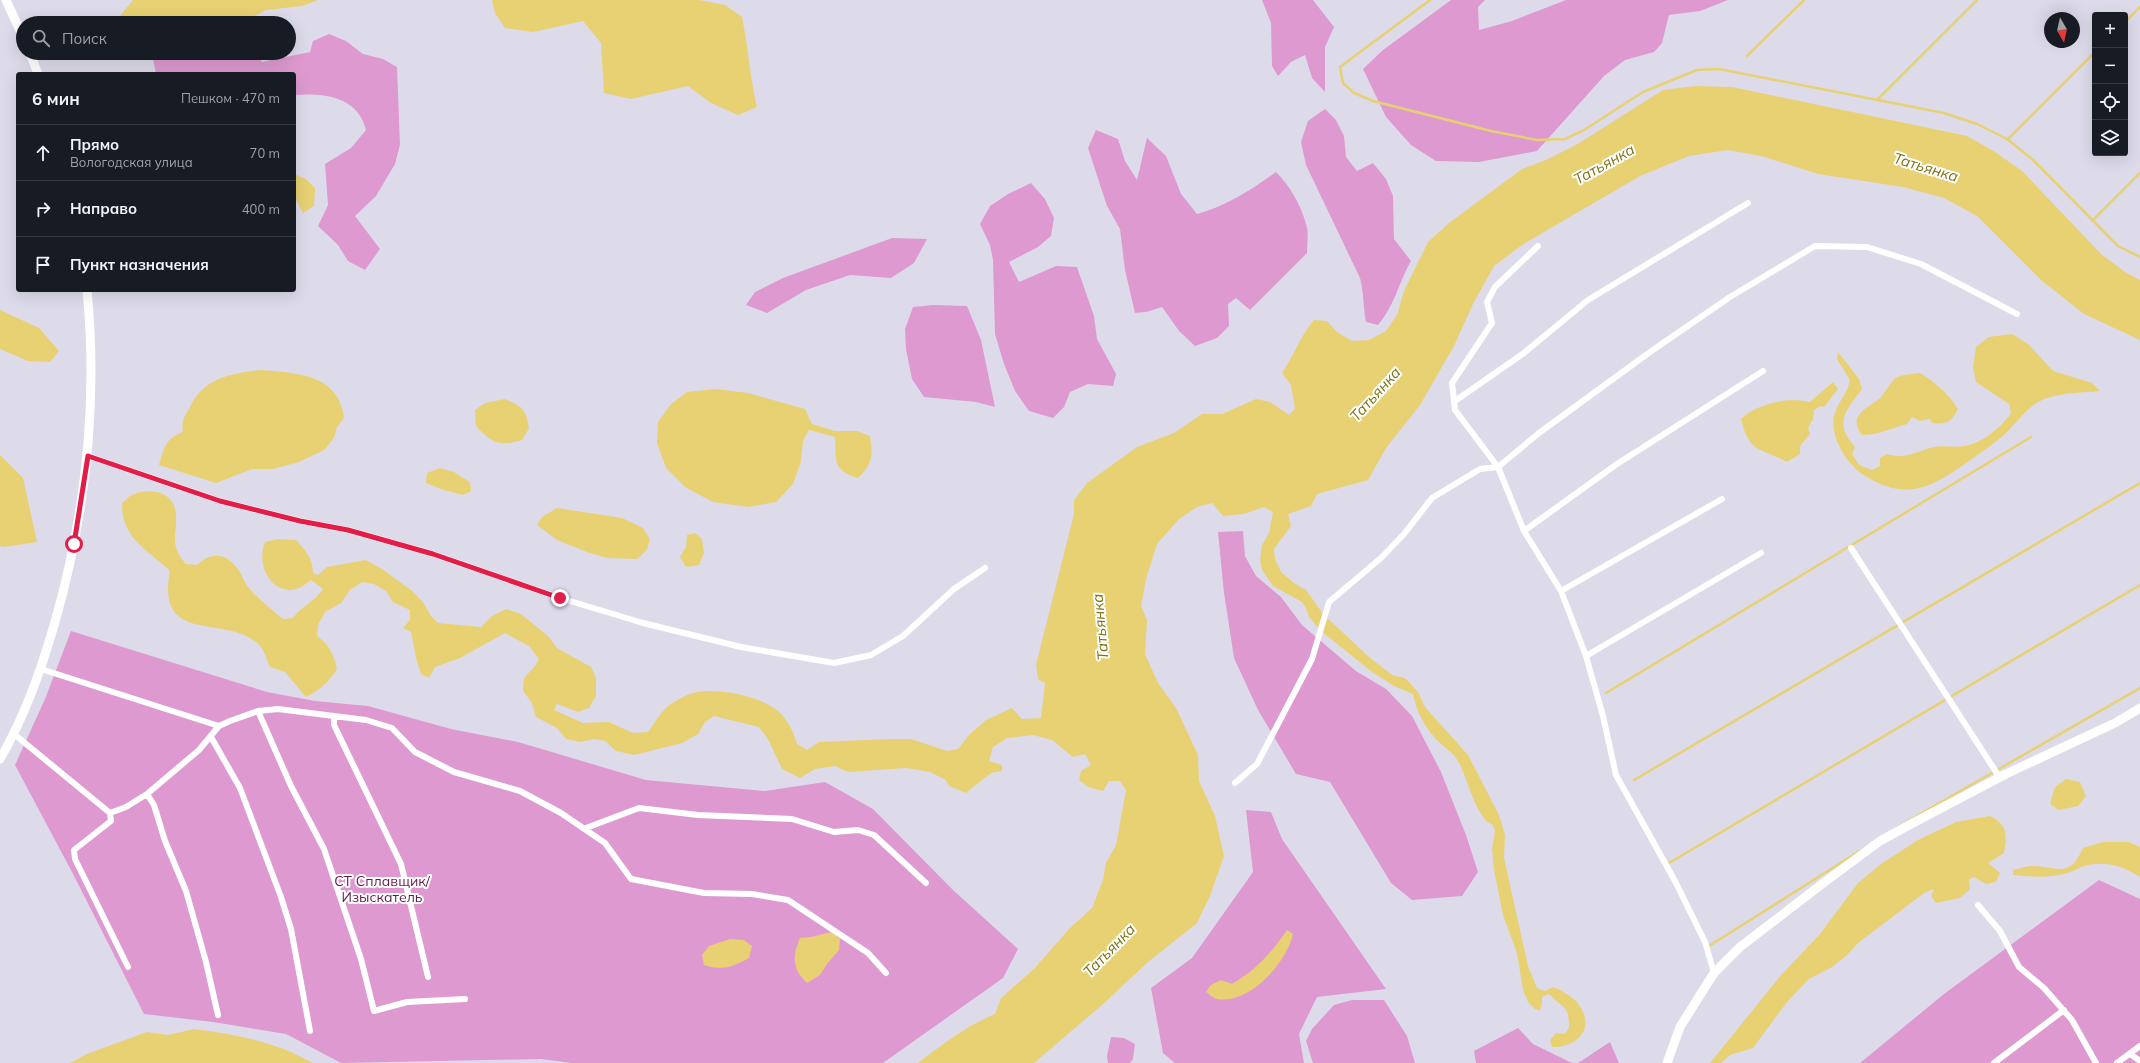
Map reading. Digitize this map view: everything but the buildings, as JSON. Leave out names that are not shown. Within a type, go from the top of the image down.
[{"type":"street","points":[[6,0],[16,22]]},
{"type":"street","points":[[33,60],[37,72]]},
{"type":"street","points":[[1455,401],[1524,353],[1588,300],[1748,203]]},
{"type":"street","points":[[1538,246],[1495,287],[1488,302],[1492,323],[1452,382],[1455,410],[1498,467],[1524,532],[1562,590],[1586,656],[1603,716],[1616,775],[1705,942],[1714,973]]},
{"type":"street","points":[[1235,783],[1257,764],[1312,659],[1329,602],[1381,558],[1404,534],[1432,498],[1480,469],[1498,467],[1539,432],[1650,352],[1730,297],[1815,246],[1867,247],[1921,264],[2017,314]]},
{"type":"street","points":[[0,759],[14,734],[41,669],[61,599],[74,544],[88,456],[92,377],[92,338],[87,292]]},
{"type":"street","points":[[1524,532],[1617,464],[1763,371]]},
{"type":"street","points":[[88,456],[220,501],[300,521],[348,530],[433,554],[560,598],[643,623],[741,647],[834,663],[871,655],[903,636],[954,589],[985,568]]},
{"type":"street","points":[[1562,590],[1722,499]]},
{"type":"street","points":[[1851,548],[2000,778]]},
{"type":"street","points":[[1586,656],[1761,554]]},
{"type":"street","points":[[41,669],[219,726]]},
{"type":"street","points":[[1667,1063],[1680,1027],[1714,973],[1740,947],[1880,841],[2000,778],[2115,723],[2140,708]]},
{"type":"street","points":[[110,813],[126,807],[147,794],[181,767],[211,737],[219,726],[258,712],[278,710],[366,720],[392,728],[415,752],[454,772],[520,791],[561,813],[586,828],[605,843],[631,879],[704,893],[752,894],[788,900],[828,924],[868,953],[886,972]]},
{"type":"street","points":[[258,712],[291,786],[324,849],[361,959],[374,1011],[407,1002],[465,999]]},
{"type":"street","points":[[334,717],[334,725],[401,864],[428,977]]},
{"type":"street","points":[[14,734],[110,813],[111,822],[74,850],[75,859],[128,967]]},
{"type":"street","points":[[211,737],[240,788],[281,897],[291,929],[310,1031]]},
{"type":"street","points":[[147,794],[154,805],[165,841],[186,892],[206,962],[218,1015]]},
{"type":"street","points":[[586,828],[639,808],[698,815],[792,818],[834,832],[858,830],[874,835],[926,883]]},
{"type":"street","points":[[1978,905],[2000,931],[2019,967],[2044,988],[2072,1020],[2096,1063]]},
{"type":"street","points":[[1994,1063],[2064,1010]]},
{"type":"street","points":[[2117,1063],[2140,1046]]},
{"type":"street","points":[[2130,1054],[2140,1061]]},
{"type":"green space","points":[[1262,0],[1313,0],[1334,27],[1325,47],[1325,92],[1312,78],[1305,55],[1291,62],[1278,76],[1272,66],[1271,23]]},
{"type":"green space","points":[[1451,0],[1485,0],[1478,7],[1479,30],[1512,21],[1566,0],[1728,0],[1700,11],[1669,15],[1662,43],[1654,52],[1625,60],[1604,76],[1537,151],[1479,162],[1436,161],[1411,145],[1386,117],[1363,69],[1383,50]]},
{"type":"green space","points":[[329,34],[346,41],[363,54],[383,59],[397,67],[400,145],[395,164],[376,196],[355,216],[380,249],[365,270],[348,261],[338,245],[318,226],[328,205],[325,164],[351,148],[366,130],[362,119],[355,110],[347,103],[327,96],[296,95],[296,72],[156,72],[153,60],[261,60],[262,62],[272,60],[296,60],[296,55],[310,52],[313,41]]},
{"type":"green space","points":[[1325,109],[1336,120],[1344,136],[1346,157],[1357,171],[1373,163],[1386,179],[1393,196],[1394,239],[1411,261],[1388,310],[1378,325],[1366,322],[1360,278],[1306,165],[1301,142],[1308,121]]},
{"type":"green space","points":[[1096,130],[1118,139],[1125,161],[1137,180],[1147,138],[1166,156],[1181,194],[1197,214],[1229,202],[1276,172],[1290,190],[1301,210],[1306,224],[1308,238],[1307,253],[1250,310],[1236,298],[1228,304],[1229,326],[1217,338],[1195,346],[1179,331],[1162,307],[1146,312],[1135,313],[1125,270],[1120,229],[1107,206],[1088,148]]},
{"type":"green space","points":[[1031,183],[1045,199],[1054,218],[1051,236],[1038,247],[1009,262],[1019,282],[1056,266],[1077,267],[1094,316],[1097,339],[1116,374],[1113,386],[1088,384],[1070,392],[1064,407],[1053,418],[1029,411],[1015,391],[1004,364],[995,334],[993,260],[990,245],[980,224],[990,206],[1008,194]]},
{"type":"green space","points":[[892,238],[927,239],[914,263],[891,278],[850,275],[806,290],[767,313],[746,305],[755,292],[783,278]]},
{"type":"green space","points":[[933,305],[967,306],[981,340],[995,407],[976,402],[924,397],[912,379],[906,349],[905,329],[913,307]]},
{"type":"green space","points":[[1243,531],[1245,556],[1256,576],[1281,597],[1302,625],[1356,671],[1386,689],[1412,716],[1441,772],[1466,835],[1478,872],[1462,896],[1412,900],[1391,883],[1330,782],[1296,774],[1258,710],[1234,658],[1224,593],[1218,532]]},
{"type":"green space","name":"СТ Сплавщик/ Изыскатель","points":[[71,631],[267,692],[315,701],[368,706],[451,729],[518,742],[646,780],[765,791],[825,782],[873,809],[953,890],[1018,949],[1003,978],[883,1063],[572,1063],[541,1059],[341,1063],[286,1034],[213,1022],[144,1014],[72,872],[15,765],[45,699]]},
{"type":"green space","points":[[1246,810],[1271,812],[1282,839],[1386,989],[1317,997],[1299,1034],[1304,1063],[1175,1063],[1163,1053],[1151,988],[1192,958],[1253,872]]},
{"type":"green space","points":[[2099,880],[2140,899],[2140,1063],[1860,1063],[1944,994]]},
{"type":"green space","points":[[1352,1000],[1384,1000],[1407,1036],[1415,1063],[1313,1063],[1306,1041],[1312,1029],[1334,1005]]},
{"type":"green space","points":[[1518,1028],[1533,1044],[1572,1063],[1476,1063],[1474,1051]]},
{"type":"green space","points":[[1111,1037],[1124,1038],[1135,1044],[1133,1059],[1130,1063],[1108,1063],[1107,1056]]},
{"type":"green space","points":[[1610,1042],[1619,1063],[1578,1063]]},
{"type":"water","points":[[133,0],[318,0],[302,6],[266,10],[254,16],[120,16]]},
{"type":"water","points":[[492,0],[699,0],[725,5],[742,17],[757,107],[738,115],[711,103],[688,86],[631,99],[604,93],[601,43],[583,21],[533,32],[505,28],[495,13]]},
{"type":"water","name":"Татьянка","points":[[1695,86],[1732,87],[1967,136],[1992,150],[2022,171],[2101,254],[2125,272],[2140,280],[2140,340],[2084,314],[2041,280],[1977,216],[1944,198],[1903,187],[1818,174],[1761,156],[1728,150],[1689,156],[1640,176],[1522,245],[1494,266],[1473,304],[1454,346],[1420,405],[1386,448],[1368,480],[1317,494],[1311,506],[1288,514],[1291,526],[1274,549],[1275,559],[1281,572],[1294,583],[1306,590],[1323,614],[1369,657],[1392,675],[1405,678],[1418,692],[1425,707],[1468,755],[1499,815],[1505,835],[1504,857],[1528,966],[1537,988],[1545,991],[1553,987],[1573,998],[1581,1007],[1585,1018],[1584,1031],[1581,1036],[1564,1046],[1552,1047],[1550,1040],[1556,1033],[1565,1034],[1569,1028],[1568,1015],[1565,1008],[1549,994],[1542,997],[1540,1010],[1535,1009],[1528,1002],[1523,990],[1517,953],[1503,915],[1494,870],[1492,848],[1495,831],[1493,825],[1481,814],[1472,797],[1462,768],[1453,754],[1436,739],[1427,727],[1417,708],[1413,694],[1394,686],[1372,672],[1321,631],[1309,617],[1302,602],[1273,586],[1262,570],[1260,560],[1262,545],[1269,533],[1273,512],[1264,507],[1244,514],[1223,516],[1212,503],[1197,507],[1179,519],[1157,544],[1146,579],[1141,606],[1147,620],[1145,654],[1158,683],[1176,708],[1198,755],[1199,781],[1215,816],[1224,856],[1210,896],[1197,923],[1148,962],[1102,1005],[1034,1063],[918,1063],[964,1030],[995,1014],[1001,998],[1034,969],[1069,929],[1092,908],[1103,880],[1106,863],[1116,845],[1126,790],[1120,781],[1109,781],[1103,791],[1088,787],[1079,780],[1081,771],[1091,765],[1085,754],[1073,757],[1052,740],[1033,735],[1007,738],[993,747],[989,761],[1002,765],[1002,771],[991,773],[966,793],[949,786],[946,780],[930,772],[906,768],[848,772],[835,766],[815,769],[800,778],[782,769],[768,739],[759,727],[714,716],[705,722],[698,734],[682,743],[634,755],[616,751],[605,741],[594,739],[581,742],[566,739],[557,728],[536,717],[532,703],[523,691],[524,678],[539,659],[529,646],[505,633],[460,658],[435,667],[429,678],[421,674],[411,632],[403,628],[410,620],[410,610],[393,602],[386,591],[374,584],[362,582],[350,590],[341,603],[325,612],[318,625],[317,636],[330,650],[337,669],[324,685],[316,692],[306,697],[285,672],[270,667],[264,651],[248,637],[232,631],[198,625],[184,620],[174,611],[168,595],[170,571],[137,542],[126,525],[123,515],[122,503],[132,495],[151,491],[163,494],[173,503],[175,509],[175,543],[180,556],[186,564],[197,565],[203,560],[214,556],[225,558],[230,561],[240,572],[246,584],[253,592],[283,619],[293,618],[323,589],[311,580],[305,585],[292,590],[283,589],[270,580],[263,566],[263,550],[265,542],[278,539],[296,540],[310,559],[313,573],[318,575],[327,567],[366,560],[382,569],[411,590],[423,602],[431,616],[438,623],[481,627],[492,616],[506,609],[521,614],[549,637],[557,648],[591,667],[596,678],[596,696],[589,708],[578,712],[557,704],[554,710],[583,723],[609,722],[633,733],[648,732],[662,713],[673,702],[693,693],[713,691],[749,697],[778,711],[782,714],[792,730],[797,744],[807,750],[819,742],[890,739],[911,739],[947,751],[958,749],[969,735],[986,720],[1012,708],[1022,719],[1041,718],[1045,683],[1038,679],[1036,665],[1074,514],[1074,500],[1087,483],[1137,447],[1174,433],[1202,414],[1222,414],[1256,399],[1270,402],[1289,415],[1295,409],[1291,385],[1282,373],[1314,320],[1327,321],[1337,332],[1352,341],[1369,340],[1386,331],[1397,315],[1404,291],[1428,242],[1449,223],[1522,169],[1546,160],[1576,145],[1663,90]]},
{"type":"water","points":[[296,175],[306,179],[315,188],[314,206],[303,213],[296,200]]},
{"type":"water","points":[[0,310],[39,328],[59,351],[50,362],[28,361],[0,349]]},
{"type":"water","points":[[2012,334],[2028,344],[2053,371],[2092,383],[2100,391],[2058,395],[2042,400],[2031,407],[2003,436],[1986,449],[1944,478],[1920,488],[1908,490],[1895,489],[1882,485],[1860,472],[1847,459],[1838,443],[1833,425],[1835,411],[1849,385],[1850,380],[1837,359],[1838,352],[1859,379],[1862,389],[1847,410],[1844,417],[1843,423],[1845,430],[1848,438],[1855,447],[1852,454],[1859,465],[1872,470],[1880,466],[1880,458],[1887,454],[1900,456],[1934,447],[1961,447],[1978,442],[1991,434],[2002,424],[2011,413],[2009,404],[1976,382],[1973,368],[1976,347],[1989,337]]},
{"type":"water","points":[[260,370],[287,372],[313,378],[334,392],[340,403],[344,418],[337,427],[334,438],[324,450],[299,462],[273,469],[252,469],[216,483],[159,465],[166,445],[172,437],[183,432],[182,425],[184,417],[202,390],[218,379],[238,373]]},
{"type":"water","points":[[1920,373],[1941,389],[1958,409],[1951,420],[1945,423],[1937,424],[1932,423],[1930,419],[1920,421],[1912,417],[1907,424],[1875,434],[1862,435],[1858,428],[1857,422],[1860,413],[1880,398],[1891,382],[1896,378],[1904,375]]},
{"type":"water","points":[[1833,382],[1838,389],[1824,407],[1820,406],[1814,410],[1813,419],[1808,428],[1810,434],[1800,446],[1800,454],[1787,462],[1757,448],[1748,439],[1741,419],[1748,413],[1764,405],[1783,401],[1793,400],[1810,402]]},
{"type":"water","points":[[716,389],[748,393],[805,409],[812,424],[835,431],[857,431],[870,436],[872,449],[871,459],[867,468],[858,478],[849,475],[839,468],[837,463],[835,437],[809,430],[803,441],[801,461],[793,484],[776,502],[748,507],[713,502],[685,487],[666,468],[657,443],[658,422],[671,404],[687,392]]},
{"type":"water","points":[[505,399],[523,409],[527,417],[529,428],[522,440],[507,443],[496,442],[476,426],[475,410],[485,403]]},
{"type":"water","points":[[0,455],[23,478],[37,542],[4,547],[0,546]]},
{"type":"water","points":[[440,468],[454,472],[470,482],[471,491],[463,495],[426,483],[427,473]]},
{"type":"water","points":[[557,508],[622,518],[643,528],[650,539],[647,550],[637,559],[607,558],[557,540],[537,525],[542,517]]},
{"type":"water","points":[[695,533],[702,539],[704,553],[699,565],[686,567],[680,557],[686,547],[687,535]]},
{"type":"water","points":[[2066,779],[2080,782],[2086,796],[2078,806],[2059,810],[2050,804],[2055,787]]},
{"type":"water","points":[[1990,816],[2000,823],[2006,836],[2004,853],[1988,863],[2000,873],[1996,882],[1986,884],[1974,877],[1969,879],[1970,889],[1960,898],[1936,903],[1931,896],[1934,889],[1924,893],[1858,943],[1846,956],[1832,967],[1809,979],[1787,1002],[1753,1048],[1730,1055],[1721,1063],[1710,1063],[1782,974],[1820,934],[1858,883],[1881,864],[1918,840],[1956,822]]},
{"type":"water","points":[[2103,842],[2129,842],[2140,847],[2140,877],[2126,869],[2104,864],[2089,865],[2069,873],[2054,876],[2033,877],[2013,875],[2013,870],[2029,866],[2055,869],[2067,868],[2078,858],[2083,848]]},
{"type":"water","points":[[1287,930],[1293,934],[1283,957],[1265,979],[1254,988],[1242,995],[1229,999],[1217,999],[1206,992],[1211,985],[1221,980],[1232,984],[1256,967],[1270,953]]},
{"type":"water","points":[[832,932],[840,939],[839,950],[820,975],[807,983],[798,973],[795,962],[797,945],[800,938],[812,937]]},
{"type":"water","points":[[730,939],[744,940],[752,946],[749,958],[738,964],[722,968],[704,965],[702,955],[709,946]]},
{"type":"water","points":[[194,1029],[226,1034],[270,1044],[298,1055],[313,1063],[70,1063],[87,1054],[147,1032],[168,1035]]},
{"type":"waterway","points":[[1430,0],[1340,67],[1343,83],[1354,93],[1373,101],[1491,131],[1537,140],[1565,139],[1584,130],[1643,92],[1697,70],[1719,69],[1944,113],[1977,124],[2007,139],[2032,159],[2118,246],[2140,257]]},
{"type":"waterway","points":[[1747,56],[1804,0]]},
{"type":"waterway","points":[[1877,100],[1977,0]]},
{"type":"waterway","points":[[2128,19],[2140,7]]},
{"type":"waterway","points":[[2008,139],[2092,55]]},
{"type":"waterway","points":[[2092,221],[2140,173]]},
{"type":"waterway","points":[[1606,693],[2031,437]]},
{"type":"waterway","points":[[1634,780],[2140,483]]},
{"type":"waterway","points":[[1669,863],[2140,585]]},
{"type":"waterway","points":[[1896,828],[2140,688]]},
{"type":"waterway","points":[[1709,946],[1861,850]]},
{"type":"route","points":[[74,544],[88,456],[125,470],[220,501],[300,521],[348,530],[433,554],[560,598]]}]
